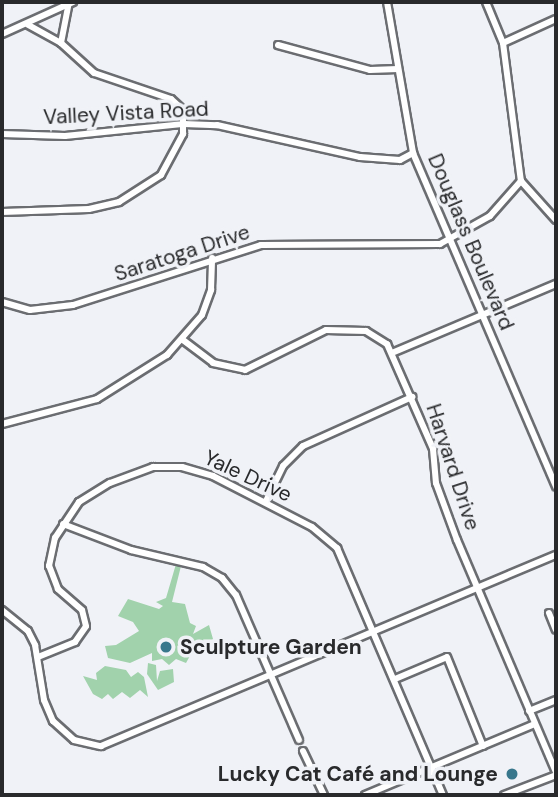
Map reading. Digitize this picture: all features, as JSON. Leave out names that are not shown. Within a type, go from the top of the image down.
[{"type":"street","name":"Douglass Boulevard","points":[[387,2],[413,153],[556,487]]},
{"type":"street","points":[[486,2],[503,43],[521,181],[556,220]]},
{"type":"street","points":[[2,34],[28,25],[71,4]]},
{"type":"street","points":[[61,43],[71,4]]},
{"type":"street","points":[[503,43],[556,19]]},
{"type":"street","points":[[2,212],[89,209],[136,194],[169,164],[184,124],[183,110],[171,99],[94,73],[61,43],[28,25]]},
{"type":"street","points":[[278,45],[359,68],[398,69]]},
{"type":"street","name":"Valley Vista Road","points":[[2,134],[65,136],[184,124],[240,128],[360,157],[400,160],[413,153]]},
{"type":"street","name":"Saratoga Drive","points":[[2,302],[30,310],[73,305],[212,258],[283,243],[403,247],[450,240],[490,216],[521,181]]},
{"type":"street","points":[[2,424],[97,399],[144,373],[183,340],[208,303],[212,258]]},
{"type":"street","points":[[183,340],[213,362],[233,369],[257,367],[309,336],[344,328],[372,333],[394,352],[556,284]]},
{"type":"street","name":"Harvard Drive","points":[[394,352],[433,449],[441,498],[556,774]]},
{"type":"street","points":[[266,501],[283,466],[303,446],[412,397]]},
{"type":"street","name":"Yale Drive","points":[[38,657],[75,642],[86,626],[82,610],[58,589],[50,573],[51,548],[62,524],[79,502],[97,489],[153,467],[191,469],[266,501],[332,542],[375,632],[443,795]]},
{"type":"street","points":[[62,524],[131,550],[216,573],[236,595],[299,740]]},
{"type":"street","points":[[2,610],[28,631],[38,657],[44,700],[53,721],[74,740],[95,746],[115,743],[556,555]]},
{"type":"street","points":[[549,613],[556,630]]},
{"type":"street","points":[[395,679],[447,657],[483,746]]},
{"type":"street","points":[[529,711],[556,699]]},
{"type":"street","points":[[365,795],[535,724]]},
{"type":"street","points":[[303,751],[324,795]]},
{"type":"street","points":[[504,795],[556,774]]},
{"type":"green space","points":[[176,564],[181,566],[172,602],[185,604],[190,623],[196,626],[193,634],[209,625],[213,639],[204,650],[191,654],[186,663],[176,659],[169,665],[162,659],[152,661],[152,653],[130,663],[108,658],[105,646],[116,645],[139,631],[133,622],[118,616],[128,599],[159,609],[163,606],[156,602],[166,598]]},
{"type":"green space","points":[[148,663],[156,665],[157,681],[160,671],[173,669],[174,682],[158,690],[147,674]]},
{"type":"green space","points":[[105,666],[126,670],[131,677],[138,672],[144,677],[148,697],[140,690],[130,698],[122,692],[113,699],[108,694],[102,699],[93,694],[83,676],[97,680],[96,673]]},
{"type":"place","name":"Sculpture Garden","points":[[166,647]]},
{"type":"place","name":"Lucky Cat Café and Lounge","points":[[512,774]]}]
